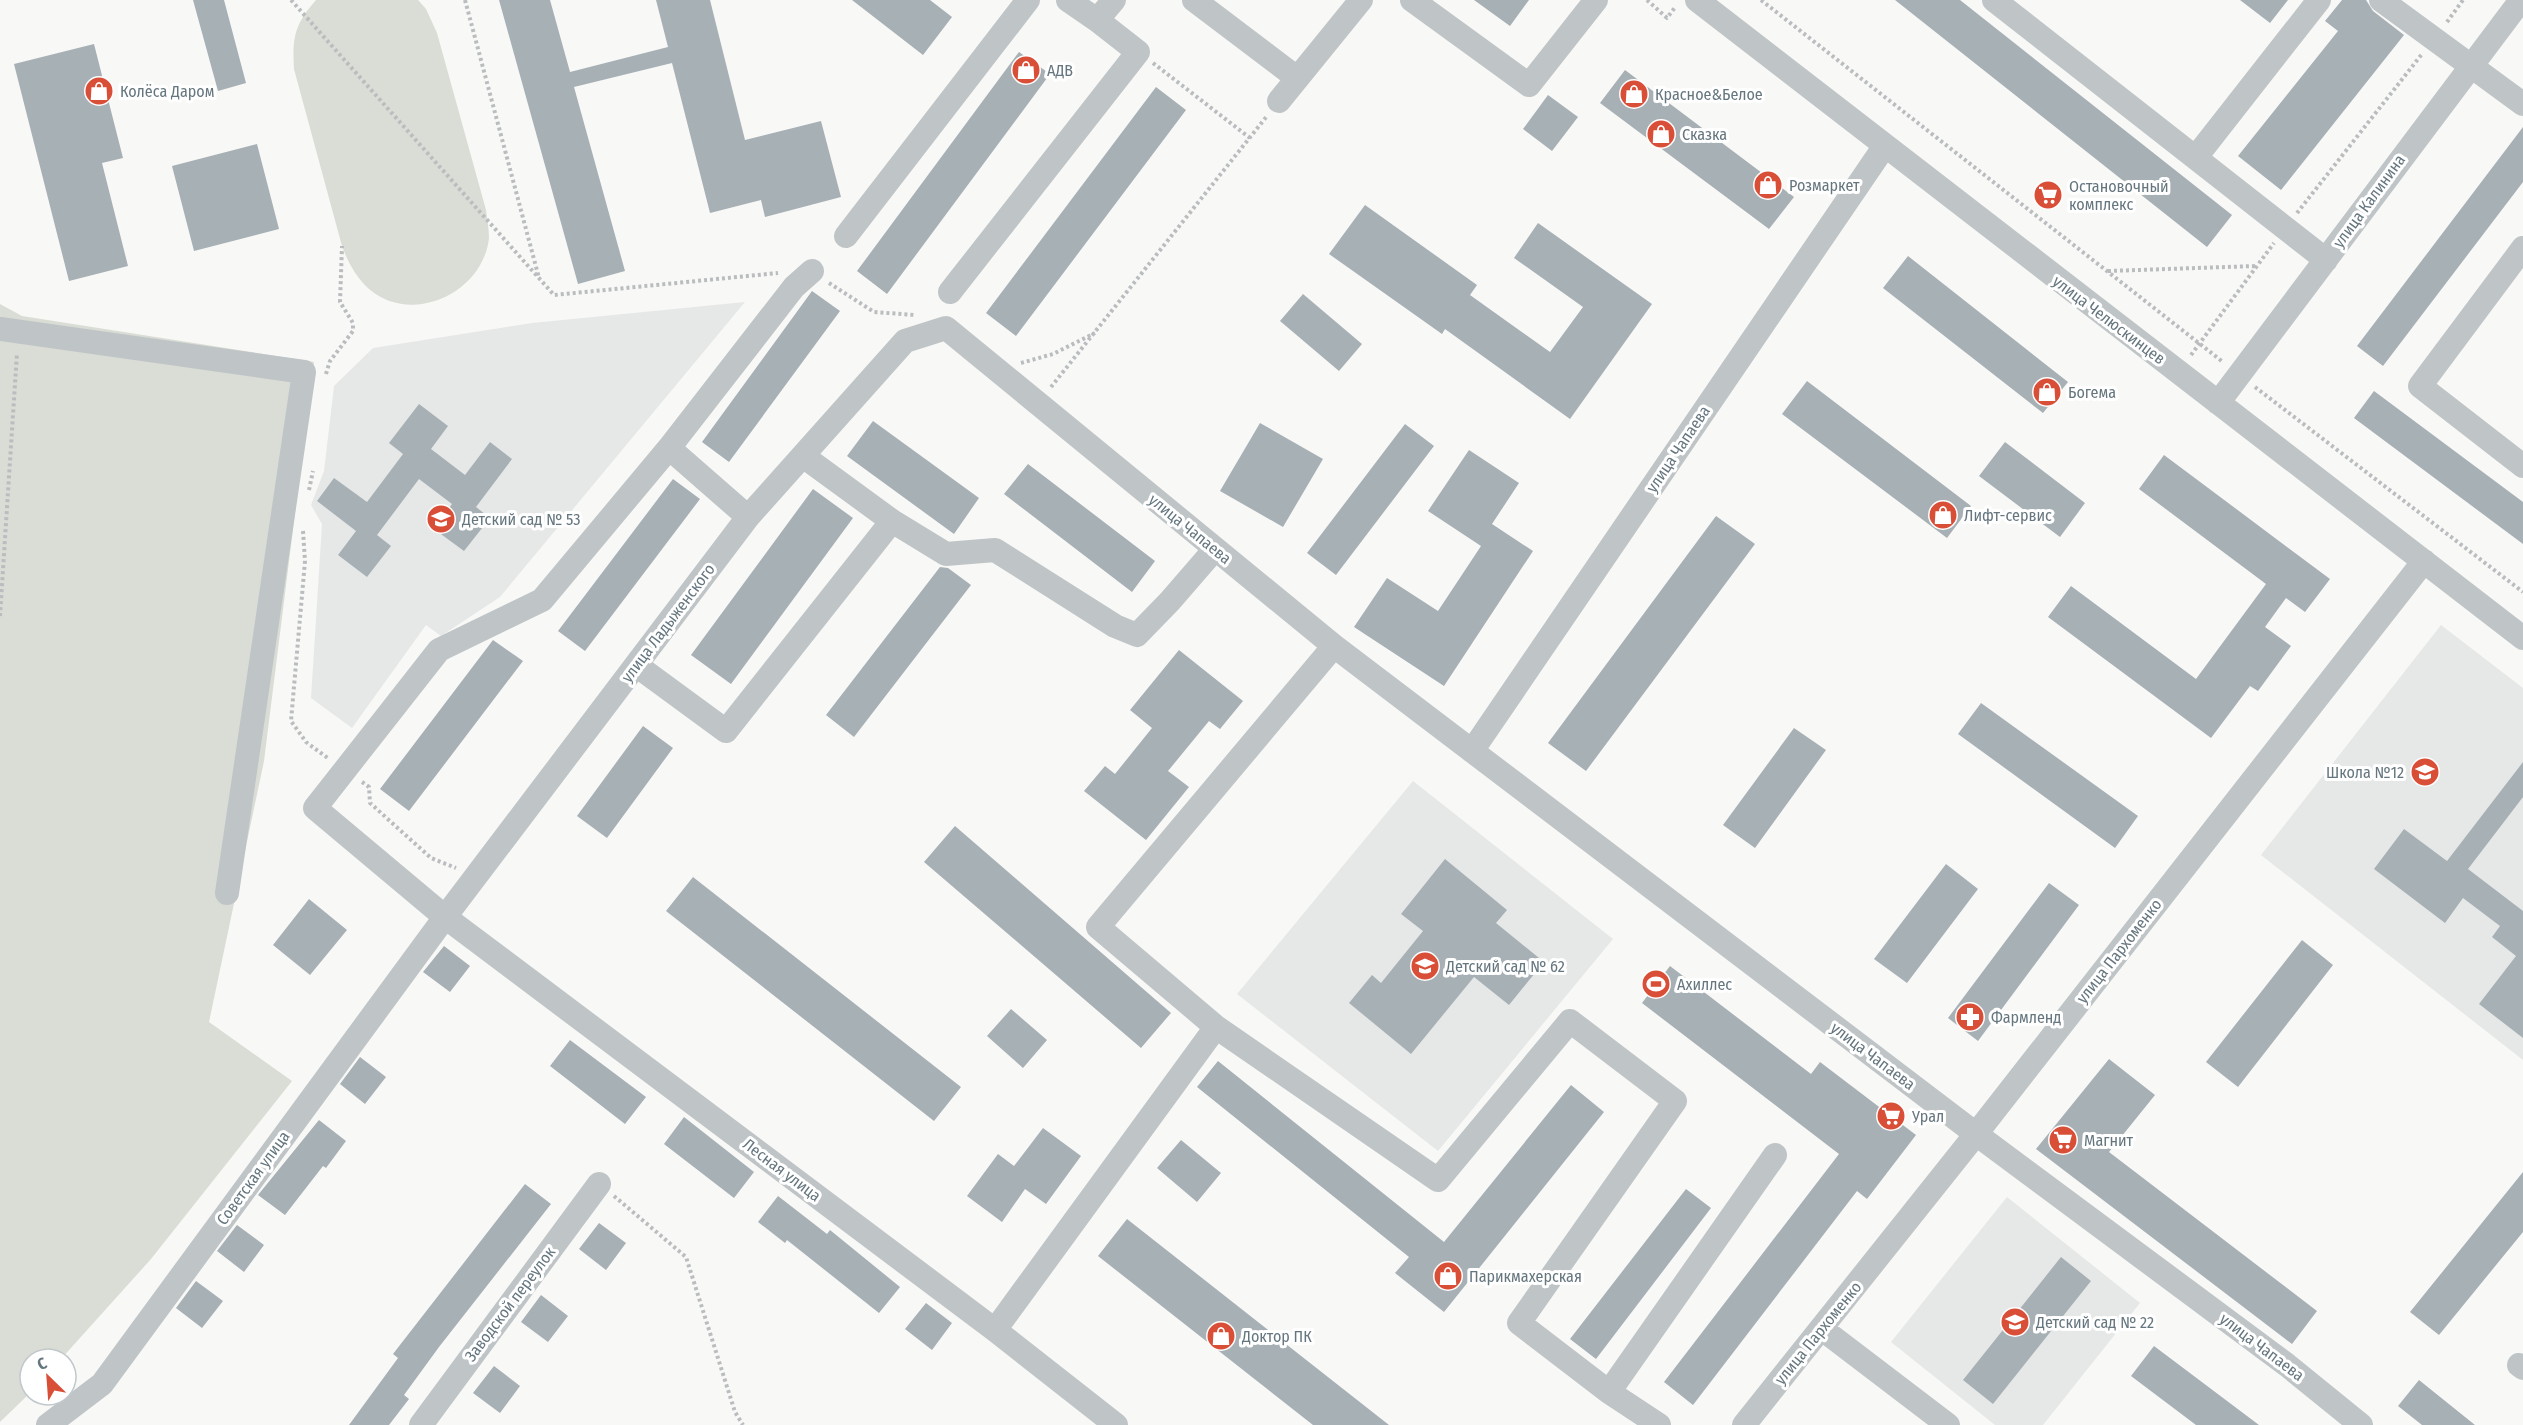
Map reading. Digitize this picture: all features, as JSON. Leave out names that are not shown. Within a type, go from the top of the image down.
[{"type":"street","points":[[846,236],[1028,0]]},
{"type":"street","points":[[950,292],[1138,52],[1068,0]]},
{"type":"street","points":[[1097,20],[1114,0]]},
{"type":"street","points":[[1194,0],[1297,78]]},
{"type":"street","points":[[1279,101],[1361,0]]},
{"type":"street","points":[[1412,0],[1529,85],[1596,0]]},
{"type":"street","points":[[1994,0],[2326,260]]},
{"type":"street","points":[[2196,156],[2319,0]]},
{"type":"street","points":[[2381,0],[2523,104]]},
{"type":"street","name":"улица Калинина","points":[[2218,403],[2521,0]]},
{"type":"street","name":"улица Челюскинцев","points":[[1696,1],[2523,638]]},
{"type":"street","name":"улица Чапаева","points":[[1472,751],[1884,147]]},
{"type":"street","points":[[2523,248],[2420,386],[2523,466]]},
{"type":"street","points":[[344,770],[440,650],[542,600],[669,448],[794,287],[812,271]]},
{"type":"street","name":"улица Чапаева","points":[[905,341],[946,328],[1044,398],[1215,549],[1334,646],[1976,1134],[2287,1365],[2361,1425]]},
{"type":"street","points":[[9,331],[304,372],[226,893]]},
{"type":"street","name":"улица Ладыженского","points":[[445,917],[748,517],[905,341]]},
{"type":"street","points":[[669,448],[748,517]]},
{"type":"street","points":[[803,456],[892,521],[946,554],[995,550],[1115,626],[1137,635],[1215,549]]},
{"type":"street","points":[[636,665],[726,731],[892,521]]},
{"type":"street","name":"улица Пархоменко","points":[[1744,1425],[1976,1134],[2424,561]]},
{"type":"street","points":[[1334,646],[1098,927],[1216,1027],[1438,1180],[1570,1021],[1675,1101],[1519,1323],[1609,1392],[1659,1425]]},
{"type":"street","name":"Лесная улица","points":[[344,770],[315,808],[445,917],[995,1330],[1116,1425]]},
{"type":"street","name":"Советская улица","points":[[48,1425],[102,1384],[445,917]]},
{"type":"street","points":[[995,1330],[1216,1027]]},
{"type":"street","points":[[1609,1392],[1776,1155]]},
{"type":"street","name":"Заводской переулок","points":[[421,1425],[599,1184]]},
{"type":"street","points":[[1822,1329],[1948,1425]]},
{"type":"path","points":[[291,0],[554,295],[812,271],[874,312],[918,315]]},
{"type":"path","points":[[465,0],[539,279]]},
{"type":"path","points":[[1647,0],[1667,18],[1696,1]]},
{"type":"path","points":[[1761,0],[2199,343],[2523,592]]},
{"type":"path","points":[[2178,372],[2286,228],[2463,0]]},
{"type":"path","points":[[1138,52],[1250,138]]},
{"type":"path","points":[[1044,398],[1279,101]]},
{"type":"path","points":[[324,381],[330,361],[353,331],[353,323],[340,302],[342,246]]},
{"type":"path","points":[[2107,271],[2257,267]]},
{"type":"path","points":[[0,616],[9,331]]},
{"type":"path","points":[[1013,361],[1023,363],[1053,354],[1095,333]]},
{"type":"path","points":[[308,492],[312,486],[314,463]]},
{"type":"path","points":[[303,528],[305,561],[291,721],[306,742],[369,787],[370,804],[430,858],[477,876]]},
{"type":"path","points":[[599,1184],[686,1257],[735,1412],[742,1425]]},
{"type":"shaded area","points":[[316,0],[418,0],[426,9],[437,33],[486,210],[489,238],[484,258],[474,274],[460,288],[443,298],[424,304],[405,304],[386,300],[364,284],[352,269],[344,252],[294,69],[296,32],[303,16]]},
{"type":"shaded area","name":"Детский сад № 53","points":[[745,302],[500,597],[441,636],[426,625],[352,728],[311,698],[322,524],[311,505],[324,471],[334,386],[373,348],[532,323]]},
{"type":"shaded area","points":[[0,304],[22,316],[314,362],[264,761],[209,1022],[292,1081],[151,1259],[72,1347],[18,1347],[18,1405],[0,1422]]},
{"type":"shaded area","name":"Школа №12","points":[[2441,625],[2523,688],[2523,1060],[2261,855]]},
{"type":"shaded area","name":"Детский сад № 62","points":[[1413,781],[1613,939],[1438,1151],[1237,994]]},
{"type":"shaded area","name":"Детский сад № 22","points":[[2007,1197],[2140,1303],[2043,1425],[1995,1425],[1891,1342]]},
{"type":"building","points":[[193,0],[224,0],[246,83],[218,91]]},
{"type":"building","points":[[499,0],[550,0],[570,72],[668,47],[656,0],[710,0],[745,140],[821,121],[841,197],[765,217],[761,200],[710,213],[672,63],[574,87],[625,271],[578,284]]},
{"type":"building","points":[[852,0],[930,0],[952,17],[923,55]]},
{"type":"building","points":[[1474,0],[1529,0],[1510,26]]},
{"type":"building","points":[[1895,0],[1960,0],[2232,215],[2207,247]]},
{"type":"building","points":[[2240,0],[2288,0],[2270,23]]},
{"type":"building","points":[[2342,0],[2366,0],[2373,11],[2404,35],[2281,190],[2238,156],[2338,31],[2325,21]]},
{"type":"building","points":[[94,44],[123,158],[102,163],[128,266],[69,281],[14,64]]},
{"type":"building","points":[[1019,52],[1050,74],[887,294],[857,271]]},
{"type":"building","points":[[1625,70],[1794,197],[1769,229],[1600,103]]},
{"type":"building","points":[[1156,87],[1186,110],[1016,336],[986,313]]},
{"type":"building","points":[[1548,95],[1578,117],[1552,151],[1523,129]]},
{"type":"building","points":[[2523,127],[2523,182],[2383,366],[2357,346]]},
{"type":"building","points":[[257,144],[279,229],[194,251],[172,166]]},
{"type":"building","points":[[1365,205],[1477,285],[1470,295],[1550,352],[1583,307],[1514,258],[1538,223],[1652,304],[1570,419],[1445,329],[1442,334],[1329,254]]},
{"type":"building","points":[[1908,256],[2068,382],[2043,413],[1883,288]]},
{"type":"building","points":[[812,291],[840,311],[729,462],[702,442]]},
{"type":"building","points":[[1303,294],[1362,344],[1339,371],[1280,321]]},
{"type":"building","points":[[1807,381],[1971,506],[1947,538],[1782,414]]},
{"type":"building","points":[[2374,391],[2523,502],[2523,544],[2354,418]]},
{"type":"building","points":[[419,404],[448,426],[431,449],[465,475],[490,442],[512,459],[476,507],[490,518],[464,551],[434,529],[452,504],[419,479],[377,535],[391,546],[367,577],[338,555],[356,531],[317,501],[334,478],[367,502],[403,454],[389,443]]},
{"type":"building","points":[[873,421],[979,498],[954,534],[847,456]]},
{"type":"building","points":[[1260,423],[1323,459],[1283,527],[1220,491]]},
{"type":"building","points":[[1405,424],[1434,446],[1336,575],[1307,553]]},
{"type":"building","points":[[2005,442],[2085,503],[2060,537],[1979,476]]},
{"type":"building","points":[[1469,450],[1519,483],[1492,524],[1533,551],[1444,686],[1354,627],[1387,578],[1438,611],[1481,546],[1428,511]]},
{"type":"building","points":[[2164,455],[2330,579],[2305,612],[2286,598],[2265,627],[2291,646],[2258,691],[2250,686],[2211,738],[2048,617],[2071,586],[2196,679],[2266,584],[2139,489]]},
{"type":"building","points":[[1028,464],[1155,561],[1132,592],[1004,494]]},
{"type":"building","points":[[673,479],[700,499],[585,651],[558,631]]},
{"type":"building","points":[[813,489],[853,518],[731,684],[691,655]]},
{"type":"building","points":[[1716,516],[1755,544],[1586,771],[1548,743]]},
{"type":"building","points":[[940,567],[948,568],[971,585],[854,737],[826,715]]},
{"type":"building","points":[[493,640],[523,661],[409,811],[380,789]]},
{"type":"building","points":[[1179,650],[1243,701],[1220,729],[1209,721],[1168,771],[1189,787],[1146,840],[1084,791],[1105,766],[1115,774],[1152,728],[1130,710]]},
{"type":"building","points":[[1981,703],[2138,816],[2115,848],[1958,734]]},
{"type":"building","points":[[643,726],[673,748],[607,838],[577,816]]},
{"type":"building","points":[[1794,728],[1826,750],[1755,848],[1723,825]]},
{"type":"building","points":[[2523,762],[2523,797],[2468,869],[2523,911],[2523,1038],[2479,1004],[2516,956],[2492,937],[2500,926],[2463,898],[2445,923],[2374,869],[2404,829],[2447,861]]},
{"type":"building","points":[[955,826],[1171,1013],[1141,1048],[924,862]]},
{"type":"building","points":[[1445,859],[1507,910],[1496,923],[1544,962],[1509,1005],[1474,977],[1411,1054],[1349,1003],[1372,975],[1381,983],[1423,931],[1401,914]]},
{"type":"building","points":[[1946,864],[1978,889],[1907,983],[1874,959]]},
{"type":"building","points":[[693,877],[961,1087],[934,1121],[666,911]]},
{"type":"building","points":[[2049,883],[2079,905],[1978,1041],[1948,1018]]},
{"type":"building","points":[[309,899],[347,930],[310,975],[273,945]]},
{"type":"building","points":[[2302,940],[2333,965],[2238,1087],[2206,1062]]},
{"type":"building","points":[[444,946],[470,966],[450,992],[423,972]]},
{"type":"building","points":[[1670,966],[1811,1074],[1820,1062],[1916,1135],[1867,1199],[1857,1191],[1693,1405],[1664,1382],[1839,1154],[1642,1003]]},
{"type":"building","points":[[1011,1009],[1047,1040],[1023,1068],[987,1036]]},
{"type":"building","points":[[570,1040],[646,1097],[625,1124],[550,1066]]},
{"type":"building","points":[[360,1057],[386,1077],[365,1104],[340,1084]]},
{"type":"building","points":[[2109,1059],[2155,1095],[2109,1152],[2317,1311],[2292,1344],[2036,1149]]},
{"type":"building","points":[[1218,1061],[1444,1242],[1571,1085],[1604,1112],[1444,1312],[1395,1273],[1409,1257],[1197,1087]]},
{"type":"building","points":[[684,1117],[754,1172],[734,1198],[664,1144]]},
{"type":"building","points":[[319,1120],[346,1141],[326,1168],[323,1166],[285,1215],[258,1195]]},
{"type":"building","points":[[1043,1128],[1081,1156],[1046,1204],[1025,1189],[1002,1222],[967,1196],[998,1154],[1014,1166]]},
{"type":"building","points":[[1181,1140],[1221,1173],[1197,1202],[1157,1168]]},
{"type":"building","points":[[2523,1172],[2523,1232],[2439,1335],[2410,1312]]},
{"type":"building","points":[[525,1184],[551,1204],[404,1395],[409,1399],[389,1425],[349,1425],[398,1358],[393,1354]]},
{"type":"building","points":[[1686,1189],[1711,1208],[1596,1359],[1570,1339]]},
{"type":"building","points":[[778,1196],[827,1234],[830,1230],[900,1287],[879,1313],[787,1240],[785,1243],[758,1222]]},
{"type":"building","points":[[1127,1219],[1389,1425],[1313,1425],[1098,1256]]},
{"type":"building","points":[[599,1223],[626,1243],[606,1270],[579,1249]]},
{"type":"building","points":[[237,1225],[264,1245],[244,1272],[217,1251]]},
{"type":"building","points":[[2061,1257],[2091,1281],[1993,1404],[1963,1380]]},
{"type":"building","points":[[196,1281],[223,1301],[202,1328],[176,1308]]},
{"type":"building","points":[[541,1295],[568,1316],[548,1342],[521,1322]]},
{"type":"building","points":[[926,1303],[952,1323],[932,1350],[905,1329]]},
{"type":"building","points":[[2154,1346],[2259,1425],[2196,1425],[2131,1376]]},
{"type":"building","points":[[494,1366],[520,1386],[500,1413],[473,1393]]},
{"type":"building","points":[[2419,1380],[2475,1425],[2422,1425],[2398,1406]]},
{"type":"place","name":"АДВ","points":[[1026,70]]},
{"type":"place","name":"Колёса Даром","points":[[99,91]]},
{"type":"place","name":"Красное&Белое","points":[[1634,94]]},
{"type":"place","name":"Сказка","points":[[1661,134]]},
{"type":"place","name":"Розмаркет","points":[[1768,185]]},
{"type":"place","name":"Остановочный комплекс","points":[[2048,195]]},
{"type":"place","name":"Богема","points":[[2047,392]]},
{"type":"place","name":"Лифт-сервис","points":[[1943,515]]},
{"type":"place","name":"Детский сад № 53","points":[[441,519]]},
{"type":"place","name":"Школа №12","points":[[2425,772]]},
{"type":"place","name":"Детский сад № 62","points":[[1425,966]]},
{"type":"place","name":"Ахиллес","points":[[1656,984]]},
{"type":"place","name":"Фармленд","points":[[1970,1017]]},
{"type":"place","name":"Урал","points":[[1891,1116]]},
{"type":"place","name":"Магнит","points":[[2063,1140]]},
{"type":"place","name":"Парикмахерская","points":[[1448,1276]]},
{"type":"place","name":"Детский сад № 22","points":[[2015,1322]]},
{"type":"place","name":"Доктор ПК","points":[[1221,1336]]}]
